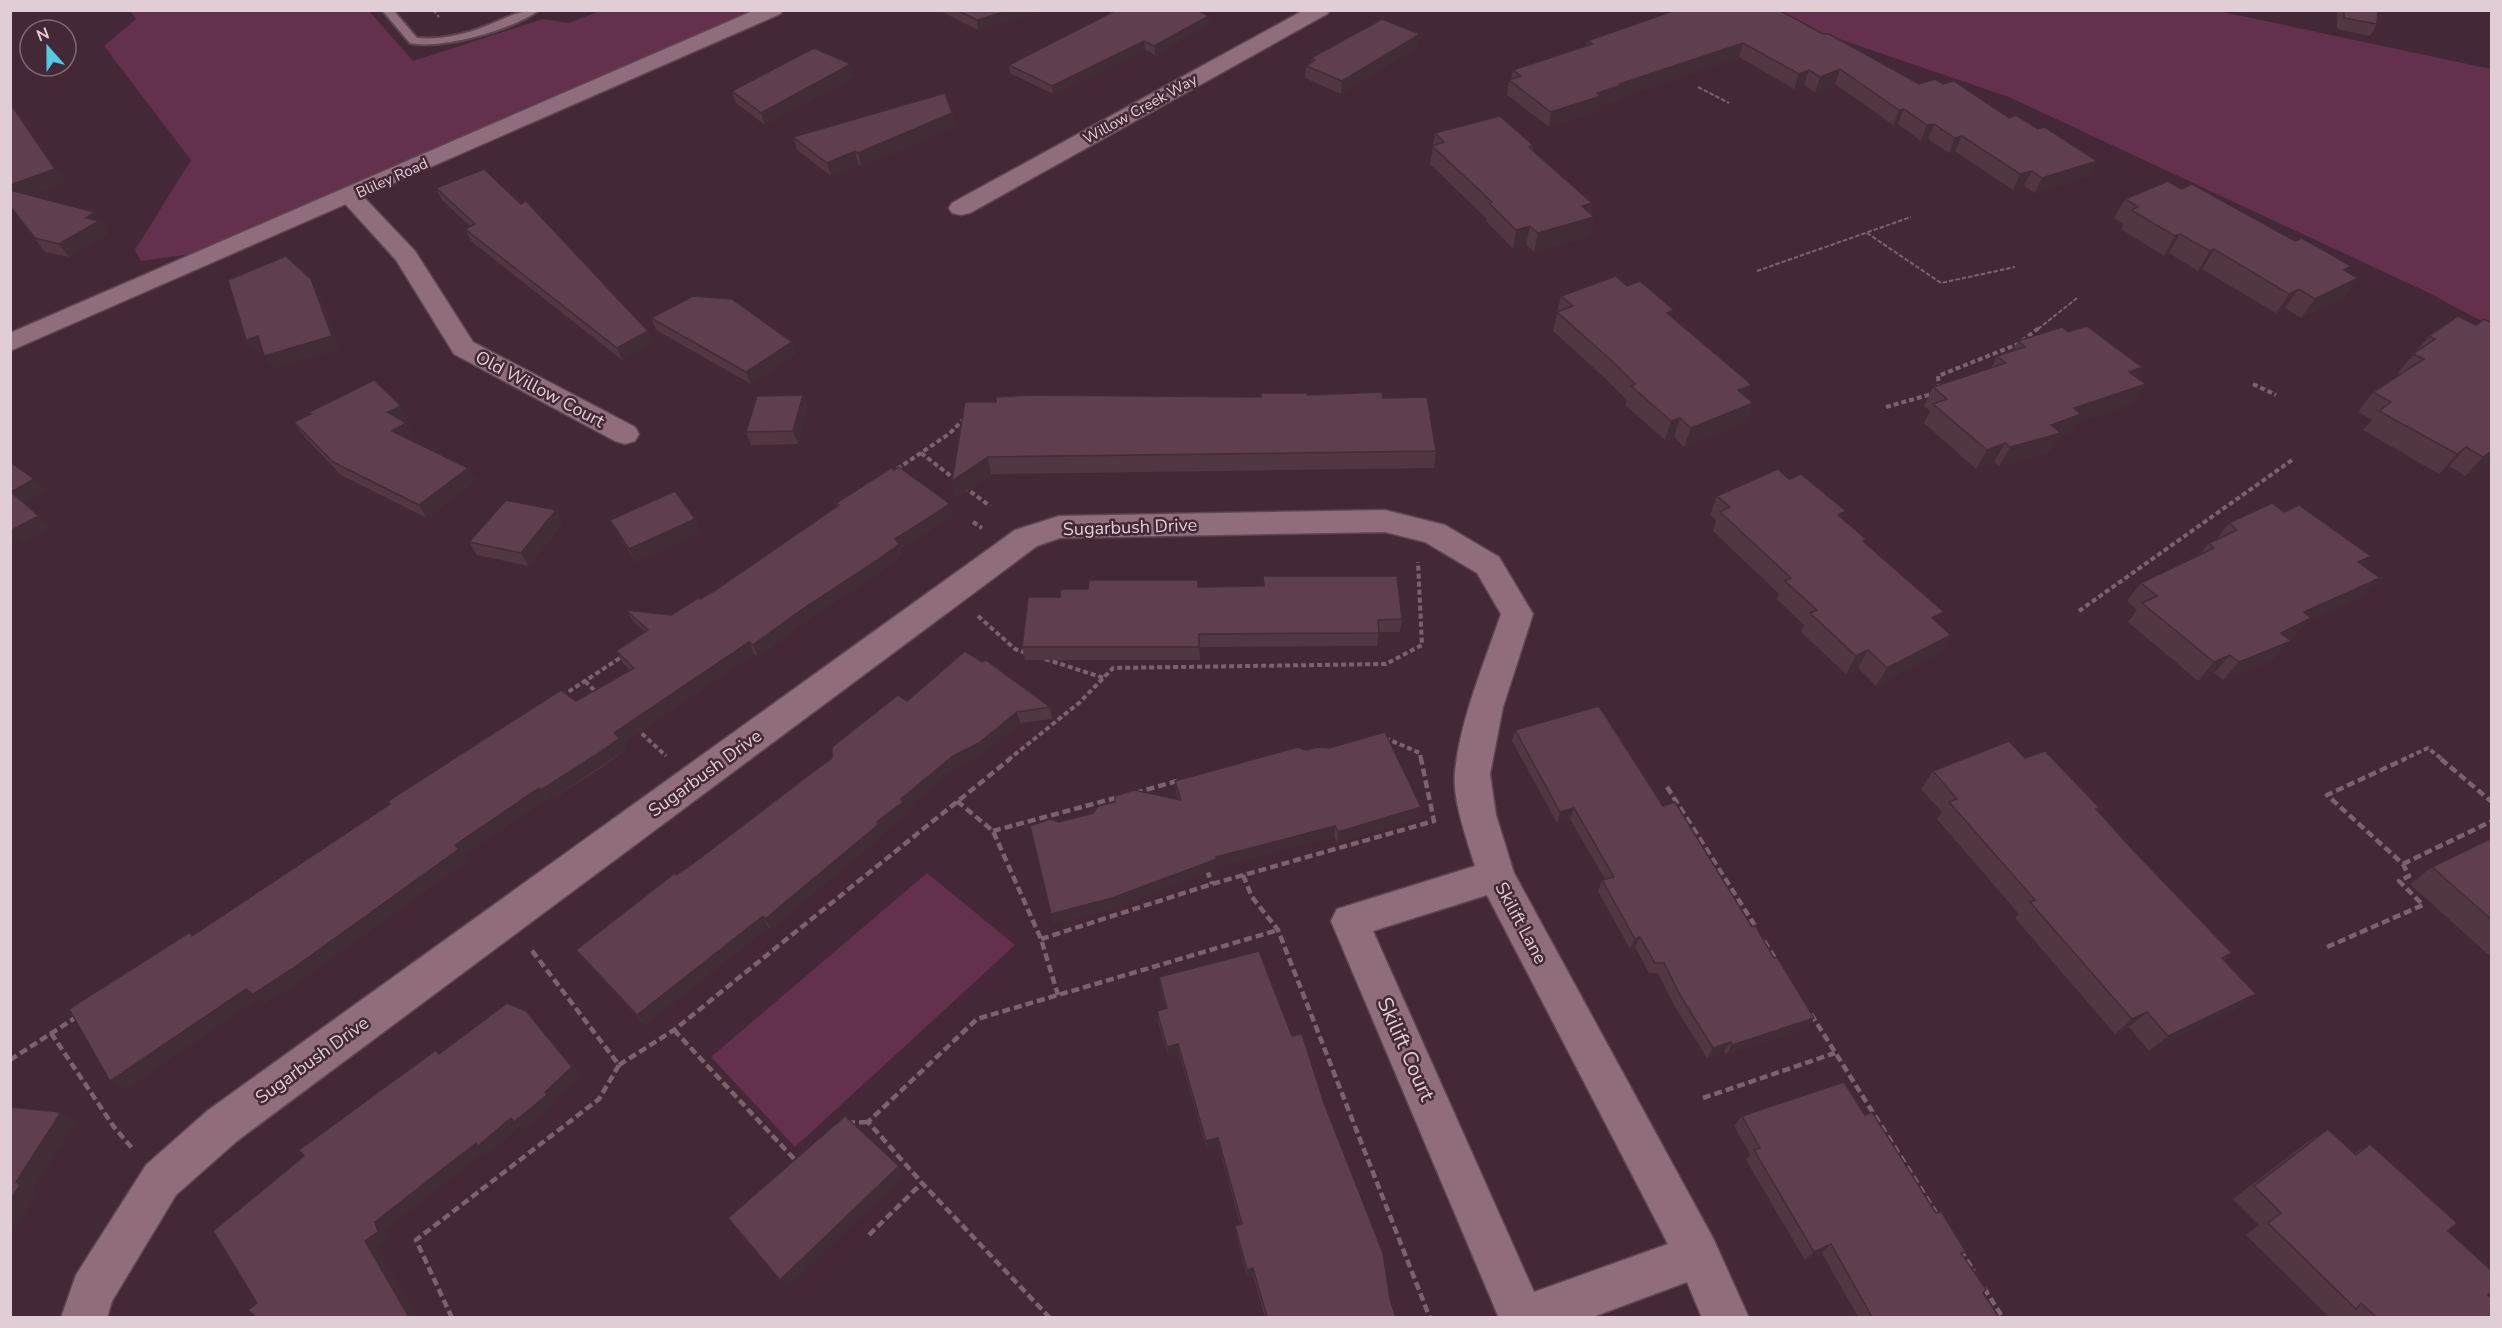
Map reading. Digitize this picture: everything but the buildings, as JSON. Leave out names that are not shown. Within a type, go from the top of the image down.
[{"type":"street","name":"Bliley Road","points":[[10,343],[773,10]]},
{"type":"street","name":"Willow Creek Way","points":[[961,208],[1314,12]]},
{"type":"street","name":"Old Willow Court","points":[[350,196],[406,256],[463,348],[625,434]]},
{"type":"street","name":"Sugarbush Drive","points":[[88,1304],[160,1180],[222,1126],[1026,538],[1059,527],[1385,521],[1426,546]]},
{"type":"street","name":"Skilift Lane","points":[[1426,546],[1488,565],[1517,614],[1486,707],[1472,774],[1478,815],[1496,876],[1698,1256],[1726,1317]]},
{"type":"street","name":"Skilift Court","points":[[1496,876],[1350,921],[1524,1317],[1698,1256]]},
{"type":"lane","points":[[387,10],[414,41],[435,44],[458,39],[534,10]]},
{"type":"path","points":[[1698,87],[1729,103]]},
{"type":"path","points":[[1757,271],[1911,217]]},
{"type":"path","points":[[1867,233],[1941,283],[2015,267]]},
{"type":"path","points":[[1886,407],[1939,392],[1938,376],[2018,344],[2077,298]]},
{"type":"path","points":[[2253,384],[2276,395]]},
{"type":"path","points":[[891,474],[949,434],[970,413]]},
{"type":"path","points":[[921,453],[990,506]]},
{"type":"path","points":[[2079,611],[2292,460]]},
{"type":"path","points":[[452,1317],[416,1240],[599,1099],[619,1065],[674,1030],[1079,703],[1113,668],[1386,664],[1422,645],[1426,546]]},
{"type":"path","points":[[989,624],[1015,649],[1104,678]]},
{"type":"path","points":[[555,701],[623,656]]},
{"type":"path","points":[[585,681],[601,696]]},
{"type":"path","points":[[634,727],[662,751]]},
{"type":"path","points":[[1041,939],[1212,884],[1434,821],[1420,753],[1387,737],[1377,740]]},
{"type":"path","points":[[2327,947],[2422,904],[2399,881],[2409,876],[2403,864],[2327,795],[2428,748],[2492,802]]},
{"type":"path","points":[[993,831],[1184,780]]},
{"type":"path","points":[[1667,787],[1779,964]]},
{"type":"path","points":[[957,801],[993,831],[1041,939],[1058,995]]},
{"type":"path","points":[[2403,864],[2492,821]]},
{"type":"path","points":[[1207,870],[1212,884]]},
{"type":"path","points":[[1243,875],[1252,897],[1278,930],[1430,1317]]},
{"type":"path","points":[[841,1123],[868,1122],[977,1019],[1278,930]]},
{"type":"path","points":[[543,963],[619,1065]]},
{"type":"path","points":[[1804,1004],[1941,1220]]},
{"type":"path","points":[[10,1060],[81,1014]]},
{"type":"path","points":[[674,1030],[797,1162]]},
{"type":"path","points":[[51,1033],[117,1132]]},
{"type":"path","points":[[1702,1098],[1835,1053]]},
{"type":"path","points":[[868,1122],[922,1184],[1050,1317]]},
{"type":"path","points":[[789,1169],[806,1154]]},
{"type":"path","points":[[869,1235],[922,1184]]},
{"type":"path","points":[[1959,1249],[2003,1317]]},
{"type":"shaded area","points":[[130,11],[369,11],[413,61],[543,19],[569,23],[600,11],[760,11],[191,254],[141,261],[135,250],[191,160],[104,46],[136,19]]},
{"type":"shaded area","points":[[1757,11],[2218,11],[2491,69],[2491,326],[2427,292],[2009,97]]},
{"type":"shaded area","points":[[927,873],[1015,945],[795,1147],[711,1057]]}]
